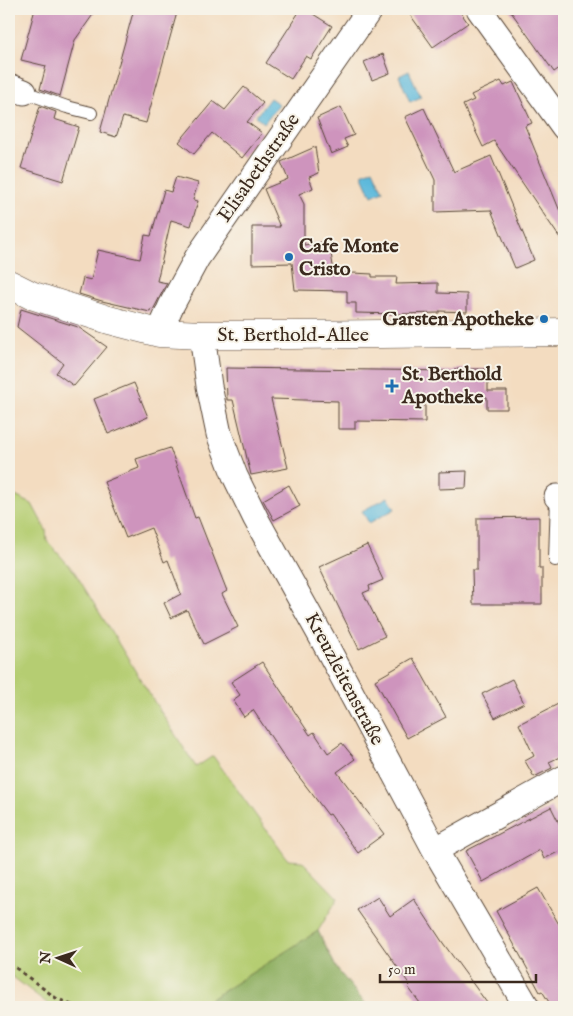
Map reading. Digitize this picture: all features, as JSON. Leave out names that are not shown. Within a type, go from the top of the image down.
[{"type":"street","name":"Elisabethstraße","points":[[159,333],[197,258],[370,9]]},
{"type":"street","points":[[479,9],[564,127]]},
{"type":"street","name":"St. Berthold-Allee","points":[[9,284],[32,295],[109,320],[159,333],[202,335],[564,332]]},
{"type":"street","name":"Kreuzleitenstraße","points":[[202,335],[209,386],[219,434],[235,476],[256,519],[327,646],[435,850],[527,1007]]},
{"type":"street","points":[[435,850],[564,778]]},
{"type":"lane","points":[[17,89],[67,107],[91,113]]},
{"type":"lane","points":[[555,560],[561,497]]},
{"type":"path","points":[[9,962],[56,998],[76,1007]]},
{"type":"green space","points":[[9,493],[32,504],[46,530],[47,541],[74,571],[196,767],[213,756],[288,860],[302,861],[338,898],[318,931],[198,1007],[52,1007],[9,974]]},
{"type":"green space","points":[[318,931],[337,969],[368,1007],[198,1007]]},
{"type":"water","points":[[409,71],[421,97],[410,102],[399,76]]},
{"type":"water","points":[[270,98],[279,104],[264,123],[256,116]]},
{"type":"water","points":[[373,169],[383,191],[372,196],[362,174]]},
{"type":"water","points":[[388,497],[395,509],[369,523],[362,511]]},
{"type":"building","points":[[35,9],[97,9],[75,40],[60,96],[40,89],[46,66],[21,60]]},
{"type":"building","points":[[134,9],[153,13],[154,9],[178,9],[146,123],[123,117],[116,137],[100,132]]},
{"type":"building","points":[[301,9],[305,9],[332,26],[311,59],[306,56],[291,79],[266,63]]},
{"type":"building","points":[[406,9],[458,9],[468,23],[433,47]]},
{"type":"building","points":[[509,9],[564,9],[564,65],[554,72]]},
{"type":"building","points":[[383,54],[390,73],[372,80],[364,62]]},
{"type":"building","points":[[501,81],[504,86],[513,82],[532,123],[525,126],[564,221],[564,244],[494,141],[483,147],[463,105],[474,100],[471,95]]},
{"type":"building","points":[[244,87],[263,103],[247,122],[262,133],[242,158],[212,133],[194,154],[179,142],[213,101],[225,110]]},
{"type":"building","points":[[40,106],[56,112],[54,119],[79,127],[63,181],[21,168]]},
{"type":"building","points":[[341,107],[354,135],[344,139],[348,147],[331,154],[317,118]]},
{"type":"building","points":[[424,108],[454,172],[491,156],[534,260],[515,268],[491,210],[435,212],[435,180],[405,117]]},
{"type":"building","points":[[315,147],[319,173],[309,177],[313,188],[299,194],[304,204],[304,245],[329,241],[334,272],[372,274],[372,277],[397,277],[396,284],[438,283],[438,293],[467,294],[467,312],[356,313],[356,303],[347,303],[347,291],[295,290],[292,263],[252,264],[252,227],[280,227],[264,189],[288,179],[281,162]]},
{"type":"building","points":[[176,177],[198,183],[193,200],[198,201],[191,226],[171,220],[157,281],[167,283],[153,310],[151,309],[150,312],[79,294],[83,278],[91,280],[98,250],[140,259],[145,235],[151,236],[164,190],[171,192]]},
{"type":"building","points":[[21,309],[78,327],[107,347],[74,386],[56,373],[63,363],[17,327]]},
{"type":"building","points":[[226,368],[454,371],[454,369],[488,369],[488,391],[507,391],[507,409],[487,409],[487,397],[425,397],[425,422],[355,421],[355,429],[338,429],[338,401],[271,399],[288,468],[251,475],[233,400],[227,400]]},
{"type":"building","points":[[134,383],[148,417],[108,434],[94,399]]},
{"type":"building","points":[[170,448],[195,518],[198,517],[227,591],[222,594],[238,627],[204,644],[187,610],[171,618],[164,603],[181,594],[168,560],[164,562],[151,528],[126,538],[104,482],[139,468],[136,459]]},
{"type":"building","points":[[467,471],[466,488],[439,489],[439,472]]},
{"type":"building","points":[[289,485],[300,506],[274,520],[263,500]]},
{"type":"building","points":[[539,517],[539,568],[542,568],[542,604],[473,604],[472,570],[477,570],[477,518]]},
{"type":"building","points":[[367,545],[383,580],[369,586],[370,590],[363,593],[385,636],[359,649],[319,567]]},
{"type":"building","points":[[413,658],[446,717],[407,738],[375,680]]},
{"type":"building","points":[[262,662],[310,735],[314,732],[328,753],[342,743],[355,759],[337,772],[384,834],[358,853],[330,814],[328,815],[287,761],[253,710],[244,717],[233,700],[240,695],[231,682]]},
{"type":"building","points":[[512,679],[524,703],[495,718],[482,694]]},
{"type":"building","points":[[564,701],[564,755],[549,762],[552,768],[534,777],[525,761],[534,756],[519,724]]},
{"type":"building","points":[[551,807],[564,833],[564,849],[544,859],[540,850],[483,882],[466,851]]},
{"type":"building","points":[[538,888],[564,933],[564,1007],[552,1007],[542,991],[540,992],[496,911]]},
{"type":"building","points":[[378,897],[390,916],[414,899],[443,943],[490,1007],[423,1007],[408,987],[410,985],[357,910]]},
{"type":"place","name":"Cafe Monte Cristo","points":[[289,257]]},
{"type":"place","name":"Garsten Apotheke","points":[[544,319]]},
{"type":"place","name":"St. Berthold Apotheke","points":[[392,386]]}]
